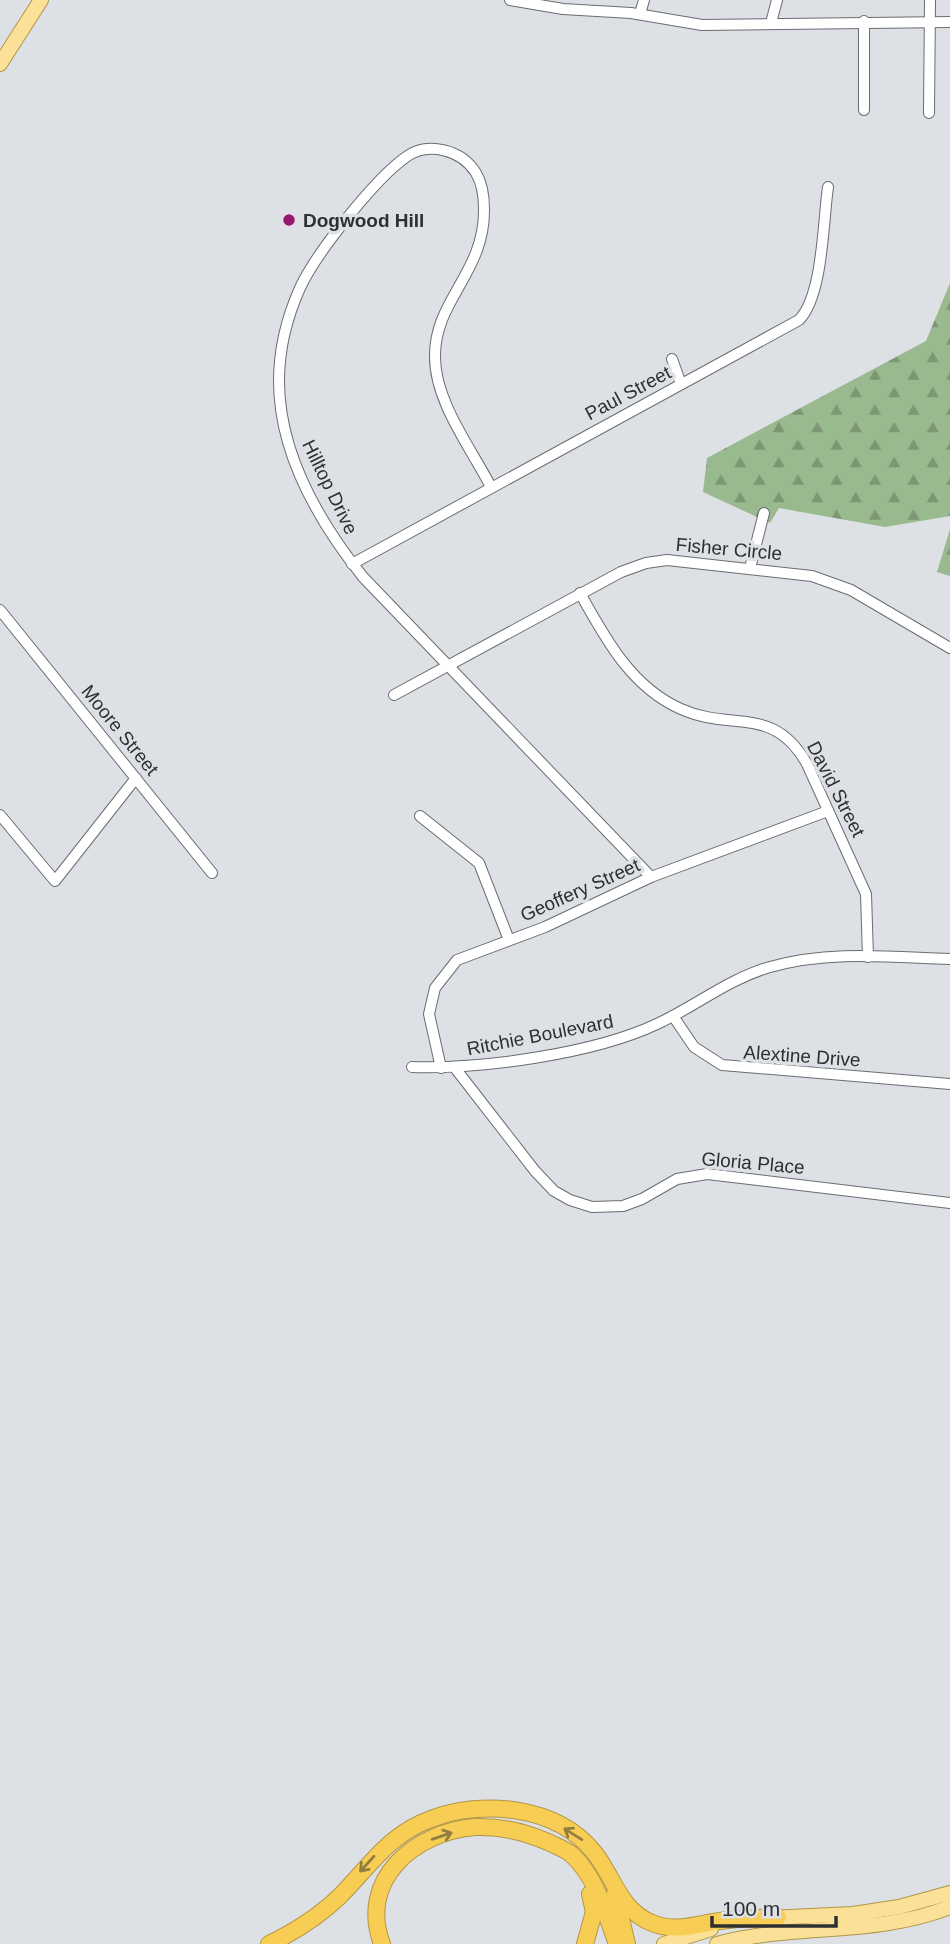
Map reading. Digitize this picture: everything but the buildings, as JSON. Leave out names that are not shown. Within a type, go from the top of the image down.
[{"type":"highway","points":[[269,1944],[321,1913],[377,1854],[400,1835],[431,1819],[467,1810],[514,1810],[553,1822],[581,1838],[594,1851],[614,1887],[635,1913],[669,1928],[778,1917]]},
{"type":"highway","points":[[382,1944],[375,1914],[379,1891],[393,1866],[416,1847],[445,1834],[473,1828],[523,1832],[569,1852],[594,1883],[617,1944]]},
{"type":"highway","points":[[540,1839],[576,1869],[593,1899],[594,1912],[585,1944]]},
{"type":"highway","points":[[614,1887],[627,1944]]},
{"type":"main road","points":[[0,64],[41,0]]},
{"type":"main road","points":[[664,1944],[719,1927],[778,1917],[853,1914],[899,1907],[950,1893]]},
{"type":"main road","points":[[717,1944],[763,1935],[883,1925],[950,1907]]},
{"type":"street","points":[[510,0],[563,9],[640,14],[683,24],[930,20],[950,22]]},
{"type":"street","points":[[640,14],[644,0]]},
{"type":"street","points":[[771,23],[777,0]]},
{"type":"street","points":[[929,113],[930,0]]},
{"type":"street","points":[[863,21],[864,110]]},
{"type":"street","name":"Hilltop Drive","points":[[491,487],[441,388],[435,356],[441,320],[470,272],[479,248],[484,216],[483,194],[476,173],[463,159],[442,150],[420,150],[404,158],[373,190],[316,259],[295,299],[282,343],[280,397],[289,445],[315,505],[336,543],[352,564],[650,877]]},
{"type":"street","name":"Paul Street","points":[[352,564],[791,325],[804,315],[814,289],[828,187]]},
{"type":"street","points":[[672,359],[681,384]]},
{"type":"street","points":[[750,568],[764,513]]},
{"type":"street","name":"Fisher Circle","points":[[394,695],[580,593],[635,566],[657,561],[799,573],[842,586],[950,648]]},
{"type":"street","name":"David Street","points":[[580,593],[616,655],[653,693],[692,714],[719,720],[760,723],[789,739],[807,764],[866,894],[868,957]]},
{"type":"street","name":"Moore Street","points":[[0,610],[212,873]]},
{"type":"street","points":[[0,814],[55,881],[136,778]]},
{"type":"street","name":"Geoffery Street","points":[[441,1068],[429,1014],[441,977],[465,956],[509,940],[650,877],[828,811]]},
{"type":"street","points":[[420,816],[479,863],[509,940]]},
{"type":"street","name":"Ritchie Boulevard","points":[[412,1067],[454,1068],[613,1041],[673,1016],[723,986],[770,967],[819,957],[950,959]]},
{"type":"street","name":"Alextine Drive","points":[[673,1016],[699,1052],[722,1065],[950,1084]]},
{"type":"street","name":"Gloria Place","points":[[454,1068],[554,1191],[587,1206],[607,1208],[630,1204],[675,1180],[702,1174],[950,1203]]},
{"type":"green space","points":[[950,283],[950,516],[885,527],[779,508],[770,523],[703,492],[707,458],[926,341]]},
{"type":"green space","points":[[950,529],[950,576],[937,572]]},
{"type":"place","name":"Dogwood Hill","points":[[289,220]]}]
